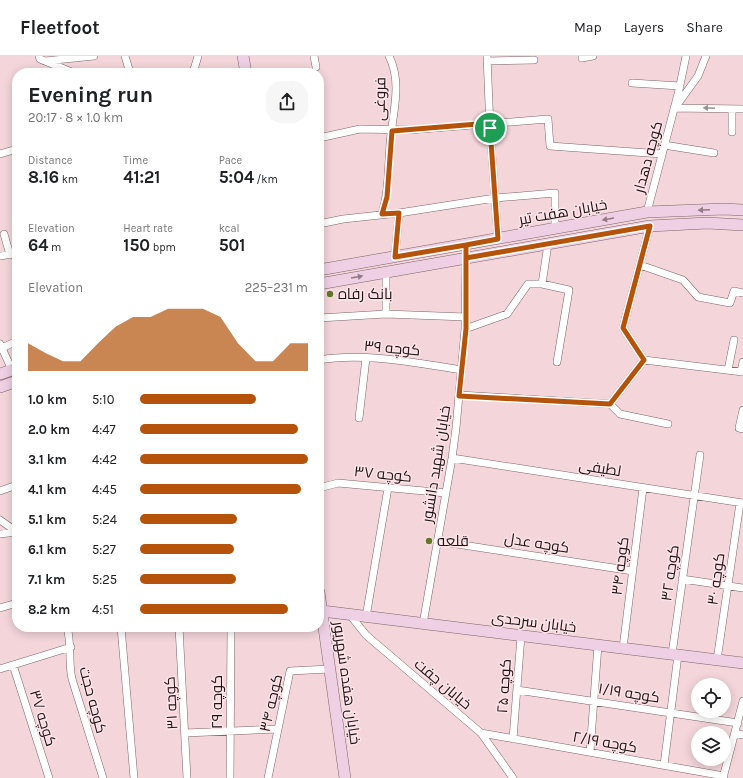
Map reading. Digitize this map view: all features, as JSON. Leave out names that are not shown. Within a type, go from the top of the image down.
[{"type":"street","points":[[39,56],[40,59],[62,68]]},
{"type":"street","points":[[45,61],[94,56]]},
{"type":"street","points":[[126,56],[129,68]]},
{"type":"street","points":[[194,68],[198,56]]},
{"type":"street","points":[[244,56],[245,68]]},
{"type":"street","points":[[314,56],[316,67]]},
{"type":"street","name":"فروغی","points":[[382,214],[387,197],[392,131],[396,109],[396,83],[389,56]]},
{"type":"street","points":[[582,58],[593,56]]},
{"type":"street","name":"کوچه دهدار","points":[[646,212],[680,86],[686,56]]},
{"type":"street","name":"کوچه دهدار","points":[[674,108],[698,76],[706,56]]},
{"type":"street","points":[[498,239],[487,59],[534,60]]},
{"type":"street","points":[[632,83],[680,86]]},
{"type":"street","points":[[674,108],[743,109]]},
{"type":"street","points":[[732,109],[732,132]]},
{"type":"street","points":[[324,137],[360,129],[392,131],[548,120],[550,146],[662,154]]},
{"type":"street","points":[[664,145],[714,153]]},
{"type":"street","points":[[0,154],[12,151]]},
{"type":"street","points":[[324,223],[495,198],[555,193],[555,229]]},
{"type":"street","name":"خیابان هفت تیر","points":[[324,269],[646,212],[724,209],[743,210]]},
{"type":"street","points":[[395,257],[399,213]]},
{"type":"street","name":"خیابان هفت تیر","points":[[324,283],[650,226],[707,223],[743,224]]},
{"type":"street","points":[[650,226],[623,328],[644,360],[742,372],[743,362]]},
{"type":"street","points":[[4,234],[12,249]]},
{"type":"street","points":[[542,284],[548,244]]},
{"type":"street","points":[[466,245],[466,258]]},
{"type":"street","points":[[0,256],[12,255]]},
{"type":"street","name":"خیابان شهید دانشور","points":[[423,624],[452,458],[466,329],[466,258]]},
{"type":"street","points":[[640,265],[682,280],[698,297],[730,303],[734,291],[743,293]]},
{"type":"street","points":[[386,272],[386,314]]},
{"type":"street","points":[[466,329],[506,314],[528,284],[542,284],[569,290],[557,362]]},
{"type":"street","points":[[324,318],[386,314],[466,317]]},
{"type":"street","points":[[728,370],[734,340]]},
{"type":"street","points":[[12,342],[1,346],[12,364]]},
{"type":"street","points":[[359,418],[366,358]]},
{"type":"street","name":"کوچه ۳۹","points":[[324,360],[366,358],[414,362],[462,370]]},
{"type":"street","points":[[610,404],[644,360]]},
{"type":"street","points":[[0,374],[12,370]]},
{"type":"street","points":[[0,387],[12,383]]},
{"type":"street","points":[[459,396],[610,404],[620,414],[668,424]]},
{"type":"street","points":[[743,410],[739,428],[743,429]]},
{"type":"street","name":"کوچه ۳۲","points":[[664,765],[671,713],[682,579],[700,455]]},
{"type":"street","name":"لطیفی","points":[[452,458],[742,503]]},
{"type":"street","name":"کوچه ۳۷","points":[[324,487],[338,483],[446,494]]},
{"type":"street","points":[[0,492],[12,487]]},
{"type":"street","points":[[366,617],[388,488]]},
{"type":"street","name":"کوچه ۳۴","points":[[623,648],[643,488]]},
{"type":"street","name":"کوچه ۳۰","points":[[717,660],[742,503]]},
{"type":"street","points":[[0,520],[12,528]]},
{"type":"street","points":[[0,534],[12,533]]},
{"type":"street","name":"کوچه عدل","points":[[437,541],[633,571]]},
{"type":"street","points":[[682,579],[743,588]]},
{"type":"street","points":[[0,608],[12,604]]},
{"type":"street","name":"خیابان سرحدی","points":[[324,612],[743,663]]},
{"type":"street","name":"خیابان چفت","points":[[350,615],[366,635],[481,733],[513,778]]},
{"type":"street","name":"خیابان هفده شهریور","points":[[324,626],[345,778]]},
{"type":"street","name":"کوچه حجت","points":[[69,632],[71,647],[69,667],[103,778]]},
{"type":"street","points":[[121,632],[134,778]]},
{"type":"street","name":"کوچه ۳۱","points":[[179,632],[187,778]]},
{"type":"street","name":"کوچه ۲۹","points":[[230,632],[230,778]]},
{"type":"street","name":"کوچه ۲۵","points":[[513,739],[521,636]]},
{"type":"street","points":[[590,752],[598,645]]},
{"type":"street","points":[[0,669],[71,647]]},
{"type":"street","name":"کوچه ۳۷","points":[[13,666],[49,778]]},
{"type":"street","name":"کوچه ۳۴","points":[[268,778],[290,671],[330,669]]},
{"type":"street","name":"کوچه ۱/۱۹","points":[[517,690],[738,722]]},
{"type":"street","points":[[724,777],[743,701]]},
{"type":"street","points":[[185,733],[278,729]]},
{"type":"street","name":"کوچه ۲/۱۹","points":[[481,733],[724,777]]},
{"type":"street","points":[[735,733],[743,735]]},
{"type":"place","name":"بانک رفاه","points":[[330,294]]},
{"type":"place","name":"قلعه","points":[[429,541]]},
{"type":"route","points":[[490,128],[490,123],[392,131],[390,144],[390,176],[387,197],[382,214],[399,213],[395,257],[466,245],[466,258],[650,226],[623,328],[644,360],[610,404],[459,396],[466,329],[466,258],[466,245],[498,239],[490,128]]}]
